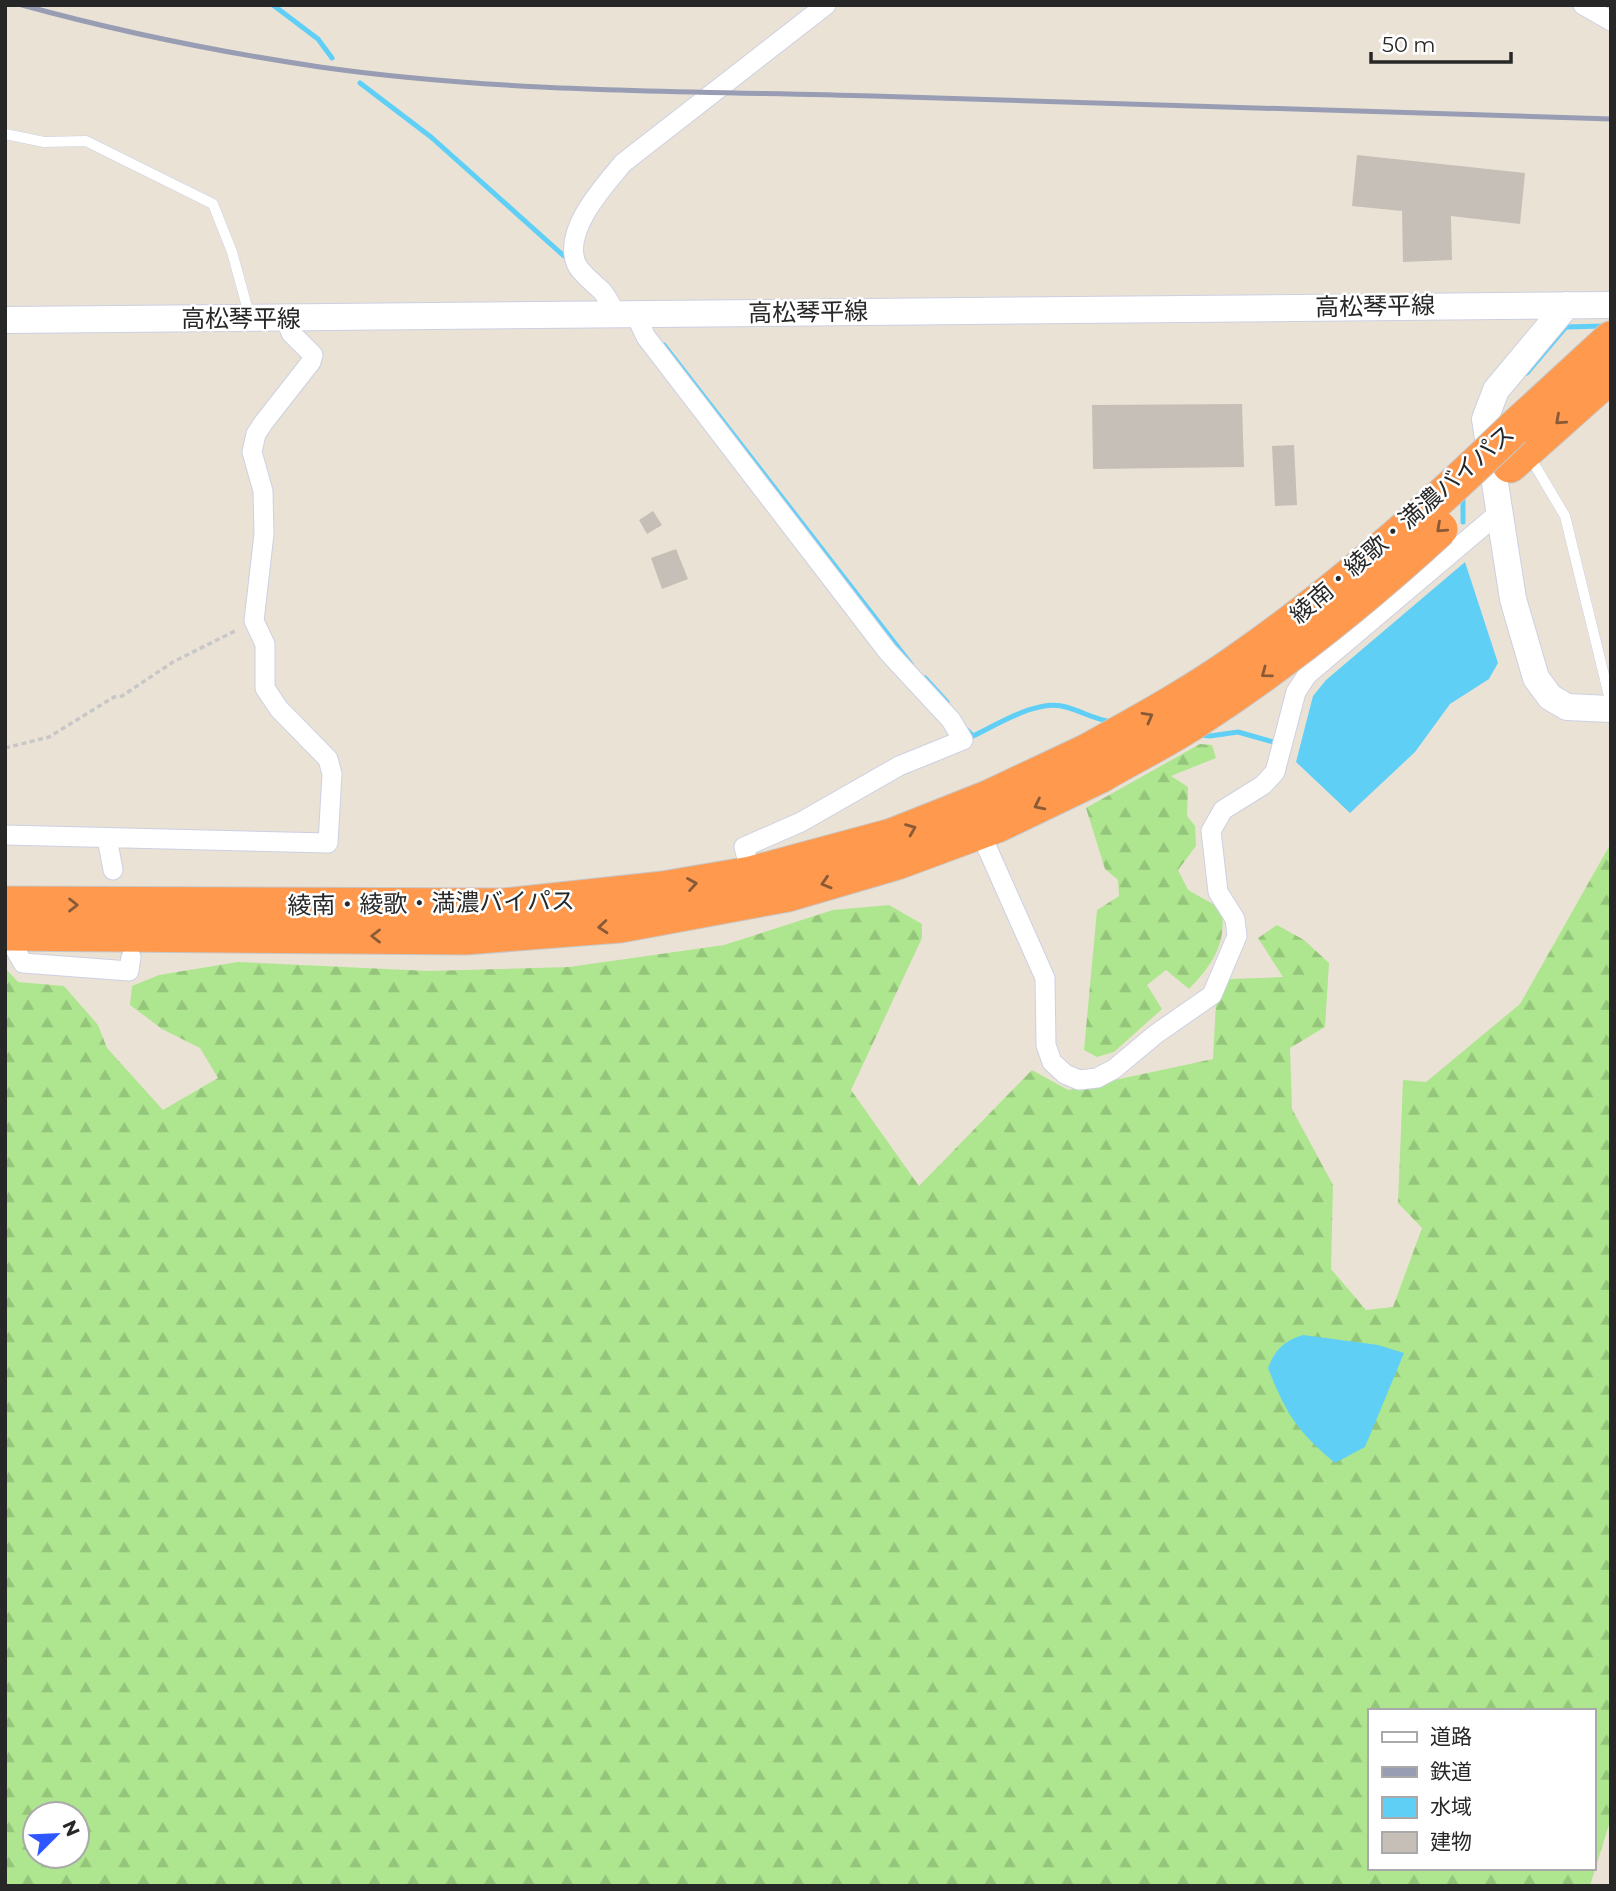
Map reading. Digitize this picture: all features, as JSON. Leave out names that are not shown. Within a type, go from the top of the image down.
[{"type":"highway","name":"綾南・綾歌・満濃バイパス","points":[[11,919],[466,937],[620,925],[788,894],[897,862],[980,832],[1094,763],[1306,611],[1390,541],[1516,449],[1609,353]]},
{"type":"highway","name":"綾南・綾歌・満濃バイパス","points":[[11,919],[503,906],[584,900],[751,874],[892,836],[988,798],[1094,763]]},
{"type":"main road","points":[[1567,305],[1496,390],[1485,419],[1513,598],[1536,678],[1550,697],[1567,707],[1611,706]]},
{"type":"main road","name":"高松琴平線","points":[[5,320],[1611,305]]},
{"type":"street","points":[[751,874],[744,847],[802,822],[899,766],[963,740],[951,720],[872,630],[646,337],[576,265],[574,251],[579,223],[598,192],[623,163],[826,5]]},
{"type":"street","points":[[1583,5],[1611,21]]},
{"type":"street","points":[[5,835],[328,843],[332,774],[328,759],[279,709],[265,688],[265,644],[254,621],[264,534],[263,491],[251,452],[256,434],[311,362],[313,355],[291,333],[285,318]]},
{"type":"street","points":[[980,832],[1045,978],[1046,1045],[1052,1062],[1065,1074],[1079,1080],[1097,1078],[1114,1069],[1156,1034],[1212,995],[1237,936],[1235,919],[1218,892],[1212,831],[1223,810],[1264,785],[1275,772],[1296,692],[1307,675],[1501,511]]},
{"type":"street","points":[[107,838],[113,870]]},
{"type":"street","points":[[11,919],[15,949],[23,963],[129,971],[131,957]]},
{"type":"lane","points":[[5,134],[44,142],[86,141],[213,204],[232,252],[250,318]]},
{"type":"lane","points":[[1516,449],[1565,516],[1611,706]]},
{"type":"path","points":[[5,748],[49,737],[114,698],[122,696],[173,662],[254,621]]},
{"type":"green space","points":[[1200,744],[1212,745],[1216,758],[1171,776],[1188,787],[1187,816],[1195,826],[1196,846],[1178,870],[1188,890],[1222,909],[1220,944],[1205,971],[1189,989],[1166,970],[1147,985],[1162,1009],[1114,1052],[1097,1057],[1084,1050],[1097,910],[1119,896],[1118,880],[1105,869],[1086,808]]},
{"type":"green space","points":[[1611,843],[1611,1818],[1595,1870],[1595,1709],[1368,1709],[1368,1870],[1595,1870],[1590,1886],[5,1886],[5,968],[18,982],[64,986],[98,1025],[107,1048],[163,1110],[218,1078],[200,1048],[162,1029],[130,1005],[132,986],[159,975],[238,962],[428,971],[569,967],[724,945],[833,910],[889,905],[922,924],[922,938],[851,1090],[919,1186],[1032,1070],[1068,1090],[1213,1059],[1216,1003],[1230,979],[1283,977],[1258,938],[1277,925],[1304,940],[1329,963],[1325,1027],[1290,1048],[1292,1109],[1333,1185],[1331,1269],[1366,1310],[1393,1307],[1422,1228],[1398,1203],[1403,1080],[1426,1082],[1520,1004]]},
{"type":"water","points":[[1465,562],[1498,663],[1489,679],[1450,704],[1415,752],[1350,813],[1296,762],[1313,696],[1326,680]]},
{"type":"water","points":[[1303,1335],[1378,1345],[1404,1353],[1365,1447],[1335,1463],[1294,1421],[1268,1368],[1281,1347]]},
{"type":"building","points":[[1357,155],[1525,173],[1520,224],[1451,216],[1452,260],[1403,262],[1402,211],[1352,206]]},
{"type":"building","points":[[1242,404],[1244,467],[1093,469],[1092,405]]},
{"type":"building","points":[[1294,445],[1297,505],[1275,506],[1272,446]]},
{"type":"building","points":[[653,511],[662,525],[647,534],[639,520]]},
{"type":"building","points":[[676,549],[688,579],[662,589],[651,558]]},
{"type":"waterway","points":[[273,5],[318,39],[332,58]]},
{"type":"waterway","points":[[360,83],[431,137],[564,256]]},
{"type":"waterway","points":[[1527,373],[1566,327],[1604,326]]},
{"type":"waterway","points":[[664,345],[911,664]]},
{"type":"waterway","points":[[1463,493],[1463,522]]},
{"type":"waterway","points":[[925,678],[947,702]]},
{"type":"waterway","points":[[967,730],[973,736],[1031,709],[1055,705],[1113,722]]},
{"type":"waterway","points":[[1199,735],[1238,732],[1277,743]]},
{"type":"railway","points":[[22,5],[133,33],[245,55],[389,76],[458,82],[596,89],[1611,119]]}]
